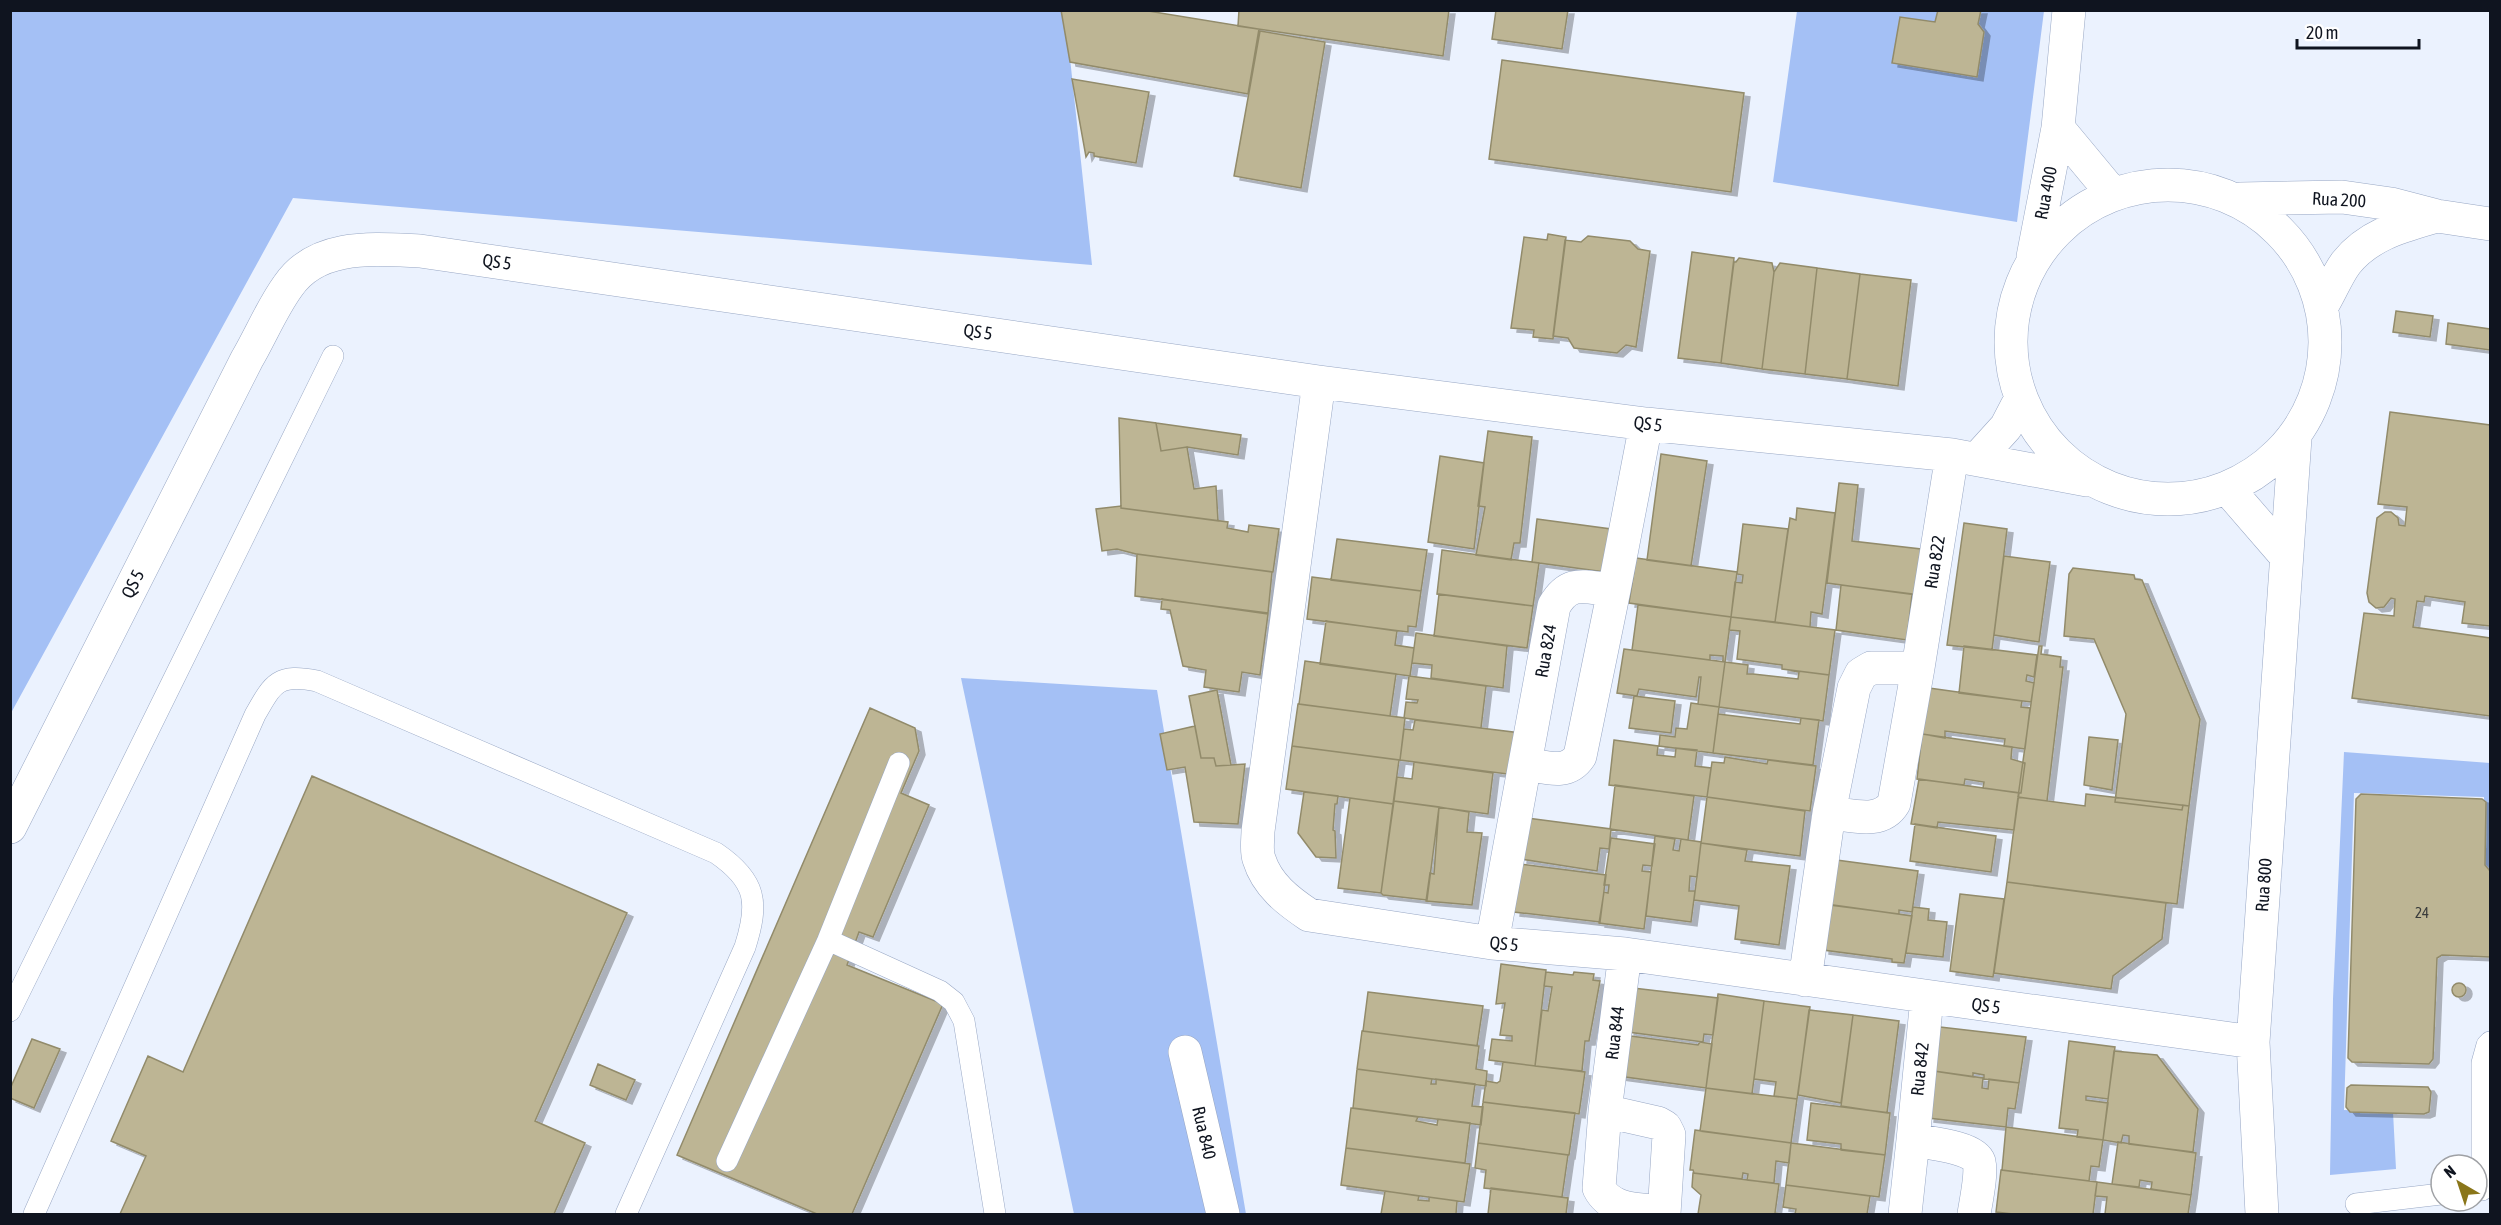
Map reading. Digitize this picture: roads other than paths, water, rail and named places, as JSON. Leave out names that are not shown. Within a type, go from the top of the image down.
[{"type":"street","name":"Rua 400","points":[[2033,257],[2058,128],[2068,10]]},
{"type":"street","name":"Rua 400","points":[[2058,128],[2112,193]]},
{"type":"street","points":[[2087,480],[2046,447],[2019,402],[2008,353],[2013,303],[2033,257],[2112,193],[2176,183],[2240,199],[2278,225],[2306,261],[2323,304],[2324,374],[2295,438]]},
{"type":"street","name":"Rua 200","points":[[2240,199],[2342,197],[2391,204],[2437,216],[2490,224]]},
{"type":"street","name":"Rua 200","points":[[2323,304],[2346,263],[2364,245],[2389,230],[2437,216]]},
{"type":"street","name":"QS 5","points":[[10,827],[247,359],[288,284],[308,265],[335,253],[372,249],[420,250],[1319,382],[1647,424],[1965,457],[2087,480],[2157,501],[2228,489],[2265,468],[2295,438]]},
{"type":"street","name":"QS 5","points":[[1319,382],[1259,819],[1258,858],[1271,882],[1286,900],[1309,915],[1492,943],[1625,954],[2253,1042]]},
{"type":"street","points":[[1965,457],[2006,427],[2019,402]]},
{"type":"street","points":[[1526,764],[1565,770],[1574,766],[1580,756],[1647,424]]},
{"type":"street","name":"Rua 800","points":[[2262,1215],[2253,1042],[2295,438]]},
{"type":"street","name":"Rua 822","points":[[1829,813],[1879,817],[1888,813],[1894,803],[1918,668],[1965,457]]},
{"type":"street","points":[[2228,489],[2286,556]]},
{"type":"street","name":"Rua 824","points":[[1492,943],[1554,606],[1561,594],[1573,586],[1614,590]]},
{"type":"street","points":[[1805,981],[1829,813],[1854,688],[1861,674],[1871,668],[1918,668]]},
{"type":"street","name":"Rua 844","points":[[1605,1112],[1658,1123],[1665,1127],[1669,1135],[1664,1213],[1616,1206],[1605,1199],[1599,1188],[1605,1112],[1625,954]]},
{"type":"street","name":"Rua 842","points":[[1905,1215],[1927,998]]},
{"type":"street","name":"Rua 840","points":[[1185,1053],[1223,1215]]},
{"type":"street","points":[[1913,1140],[1967,1151],[1976,1155],[1980,1164],[1974,1215]]},
{"type":"lane","points":[[10,1011],[333,356]]},
{"type":"lane","points":[[34,1215],[255,715],[268,692],[281,681],[295,677],[317,681],[716,853],[735,866],[749,884],[754,904],[744,947],[626,1215]]},
{"type":"lane","points":[[728,1161],[828,940],[899,763]]},
{"type":"lane","points":[[828,940],[940,991],[954,1002],[964,1021],[995,1215]]},
{"type":"lane","points":[[2483,1153],[2482,1063],[2490,1042]]},
{"type":"lane","points":[[2356,1204],[2429,1195]]}]
